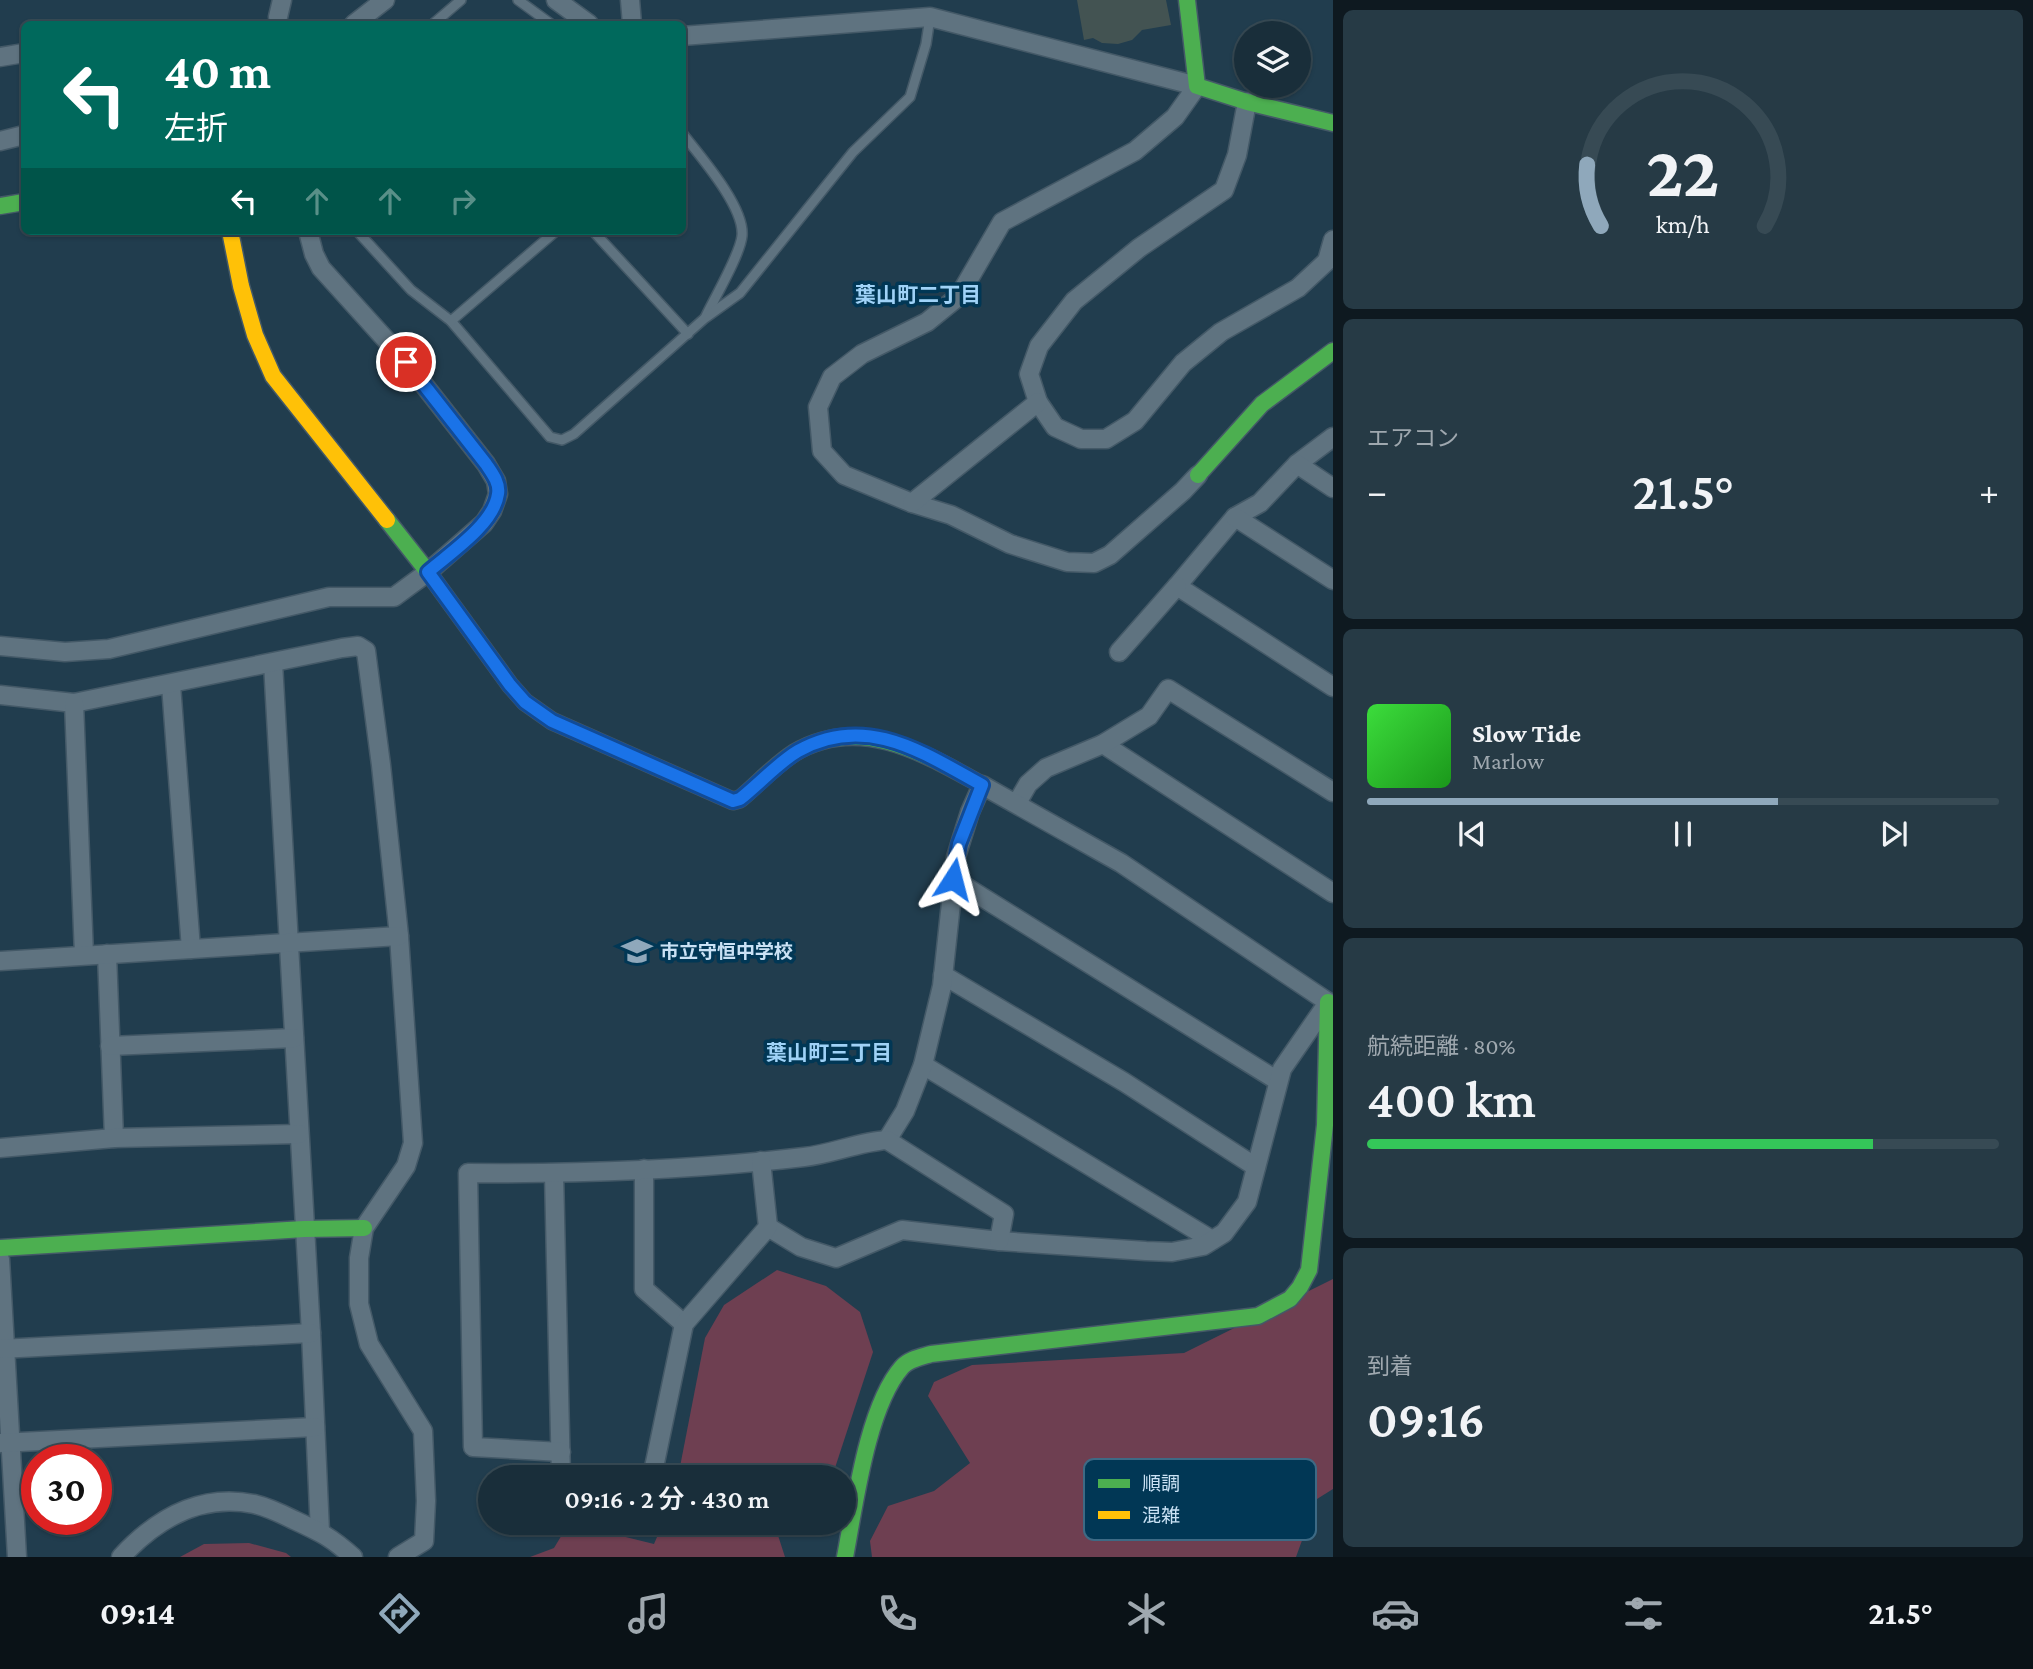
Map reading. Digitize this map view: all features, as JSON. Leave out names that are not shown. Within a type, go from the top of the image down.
[{"type":"street","points":[[359,21],[385,0]]},
{"type":"street","points":[[556,0],[585,21]]},
{"type":"street","points":[[630,0],[632,21]]},
{"type":"street","points":[[1187,0],[1197,86],[1175,117],[1135,151],[1002,222],[959,296],[927,322],[862,354],[832,377],[818,407],[822,451],[844,475],[912,503],[951,515],[1010,544],[1067,562],[1094,563],[1110,555],[1183,491],[1262,404],[1333,351]]},
{"type":"street","points":[[686,36],[930,17],[1333,124]]},
{"type":"street","points":[[0,57],[21,54]]},
{"type":"street","points":[[1247,102],[1237,155],[1224,190],[1139,248],[1074,301],[1039,346],[1029,374],[1038,402],[1055,427],[1081,439],[1106,439],[1135,421],[1183,363],[1221,332],[1298,288],[1327,261],[1333,240]]},
{"type":"street","points":[[0,141],[21,136]]},
{"type":"street","points":[[0,206],[21,202]]},
{"type":"street","points":[[231,235],[255,335],[273,376],[428,572],[510,685],[525,702],[552,721],[733,801],[740,799],[796,752],[830,737],[860,734],[899,742],[1017,803],[1089,848],[1121,863],[1331,1001]]},
{"type":"street","points":[[0,646],[65,652],[109,649],[329,597],[394,597],[428,572],[484,523],[498,494],[496,481],[486,464],[406,362],[321,268],[309,235]]},
{"type":"street","points":[[912,503],[1038,402]]},
{"type":"street","points":[[1119,652],[1235,517],[1260,503],[1297,464],[1333,437]]},
{"type":"street","points":[[1297,464],[1333,488]]},
{"type":"street","points":[[1235,517],[1333,580]]},
{"type":"street","points":[[1177,586],[1333,687]]},
{"type":"street","points":[[0,695],[74,703],[358,646],[366,650],[399,936],[413,1143],[406,1166],[364,1228],[359,1258],[359,1304],[369,1344],[423,1431],[426,1501],[424,1541],[398,1557]]},
{"type":"street","points":[[273,663],[320,1532]]},
{"type":"street","points":[[171,685],[191,949]]},
{"type":"street","points":[[1017,803],[1028,784],[1046,768],[1103,744],[1149,716],[1168,689],[1333,792]]},
{"type":"street","points":[[74,703],[84,955]]},
{"type":"street","points":[[1103,744],[1333,893]]},
{"type":"street","points":[[887,1140],[905,1111],[923,1065],[943,975],[959,844],[982,785]]},
{"type":"street","points":[[953,879],[1278,1081]]},
{"type":"street","points":[[0,961],[399,936]]},
{"type":"street","points":[[107,954],[114,1138]]},
{"type":"street","points":[[943,975],[1124,1082],[1256,1167]]},
{"type":"street","points":[[768,1227],[801,1247],[836,1258],[902,1230],[999,1241],[1172,1252],[1203,1246],[1224,1233],[1247,1202],[1282,1069],[1331,1001]]},
{"type":"street","points":[[845,1557],[860,1484],[882,1403],[892,1381],[903,1366],[913,1359],[931,1354],[1258,1316],[1282,1307],[1300,1291],[1309,1270],[1325,1198],[1325,1125],[1331,1001]]},
{"type":"street","points":[[110,1046],[294,1038]]},
{"type":"street","points":[[923,1065],[1212,1240]]},
{"type":"street","points":[[0,1148],[114,1138],[299,1133]]},
{"type":"street","points":[[561,1452],[473,1447],[468,1173],[554,1174],[761,1161],[808,1157],[870,1141],[887,1140],[1004,1214],[999,1241]]},
{"type":"street","points":[[655,1465],[684,1324],[768,1227],[761,1161]]},
{"type":"street","points":[[644,1169],[644,1289],[684,1324]]},
{"type":"street","points":[[554,1174],[561,1465]]},
{"type":"street","points":[[0,1248],[304,1229],[364,1228]]},
{"type":"street","points":[[0,1259],[8,1535],[18,1557]]},
{"type":"street","points":[[3,1349],[311,1334]]},
{"type":"street","points":[[5,1443],[315,1427]]},
{"type":"street","points":[[121,1557],[142,1534],[172,1514],[217,1502],[255,1504],[332,1538],[352,1557]]},
{"type":"lane","points":[[436,21],[461,0]]},
{"type":"lane","points":[[518,0],[547,21]]},
{"type":"lane","points":[[360,235],[411,290],[452,321],[550,437],[562,440],[574,433],[705,318],[740,293],[853,152],[910,97],[926,44],[930,17]]},
{"type":"lane","points":[[686,138],[733,201],[742,235],[732,263],[705,318]]},
{"type":"lane","points":[[452,321],[550,235]]},
{"type":"lane","points":[[597,235],[688,334]]},
{"type":"shaded area","points":[[777,1270],[826,1286],[860,1312],[873,1352],[836,1465],[680,1465],[705,1338],[724,1305]]},
{"type":"shaded area","points":[[1333,1279],[1333,1489],[1316,1502],[1316,1459],[1084,1459],[1084,1540],[1302,1540],[1296,1557],[872,1557],[870,1541],[888,1506],[934,1491],[970,1463],[928,1396],[934,1382],[972,1365],[1184,1353]]},
{"type":"shaded area","points":[[562,1535],[618,1535],[654,1544],[658,1535],[778,1535],[785,1557],[530,1557],[554,1548]]},
{"type":"shaded area","points":[[249,1543],[286,1553],[291,1557],[180,1557],[204,1544]]},
{"type":"building","points":[[1077,0],[1166,0],[1171,25],[1142,30],[1132,40],[1118,44],[1102,43],[1093,38],[1084,40]]},
{"type":"traffic: fast","points":[[1187,0],[1197,86],[1247,102],[1333,123]]},
{"type":"traffic: fast","points":[[0,206],[21,202]]},
{"type":"traffic: fast","points":[[1198,475],[1262,404],[1333,351]]},
{"type":"traffic: fast","points":[[387,520],[510,685],[525,702],[552,721],[733,801],[740,799],[794,753],[818,742],[843,737],[891,742],[937,761],[982,785]]},
{"type":"traffic: fast","points":[[845,1557],[871,1431],[890,1385],[908,1362],[931,1354],[1258,1316],[1290,1299],[1309,1270],[1325,1125],[1328,1002]]},
{"type":"traffic: fast","points":[[0,1248],[304,1229],[364,1228]]},
{"type":"traffic: slow","points":[[231,235],[255,335],[273,376],[387,520]]},
{"type":"place","name":"市立守恒中学校","points":[[637,951]]},
{"type":"district","name":"葉山町二丁目","points":[[918,295]]},
{"type":"district","name":"葉山町三丁目","points":[[829,1053]]},
{"type":"route","points":[[406,362],[486,464],[496,481],[498,494],[484,523],[428,572],[525,702],[552,721],[733,801],[740,799],[796,752],[830,737],[860,734],[899,742],[982,785],[959,844],[953,879]]}]
